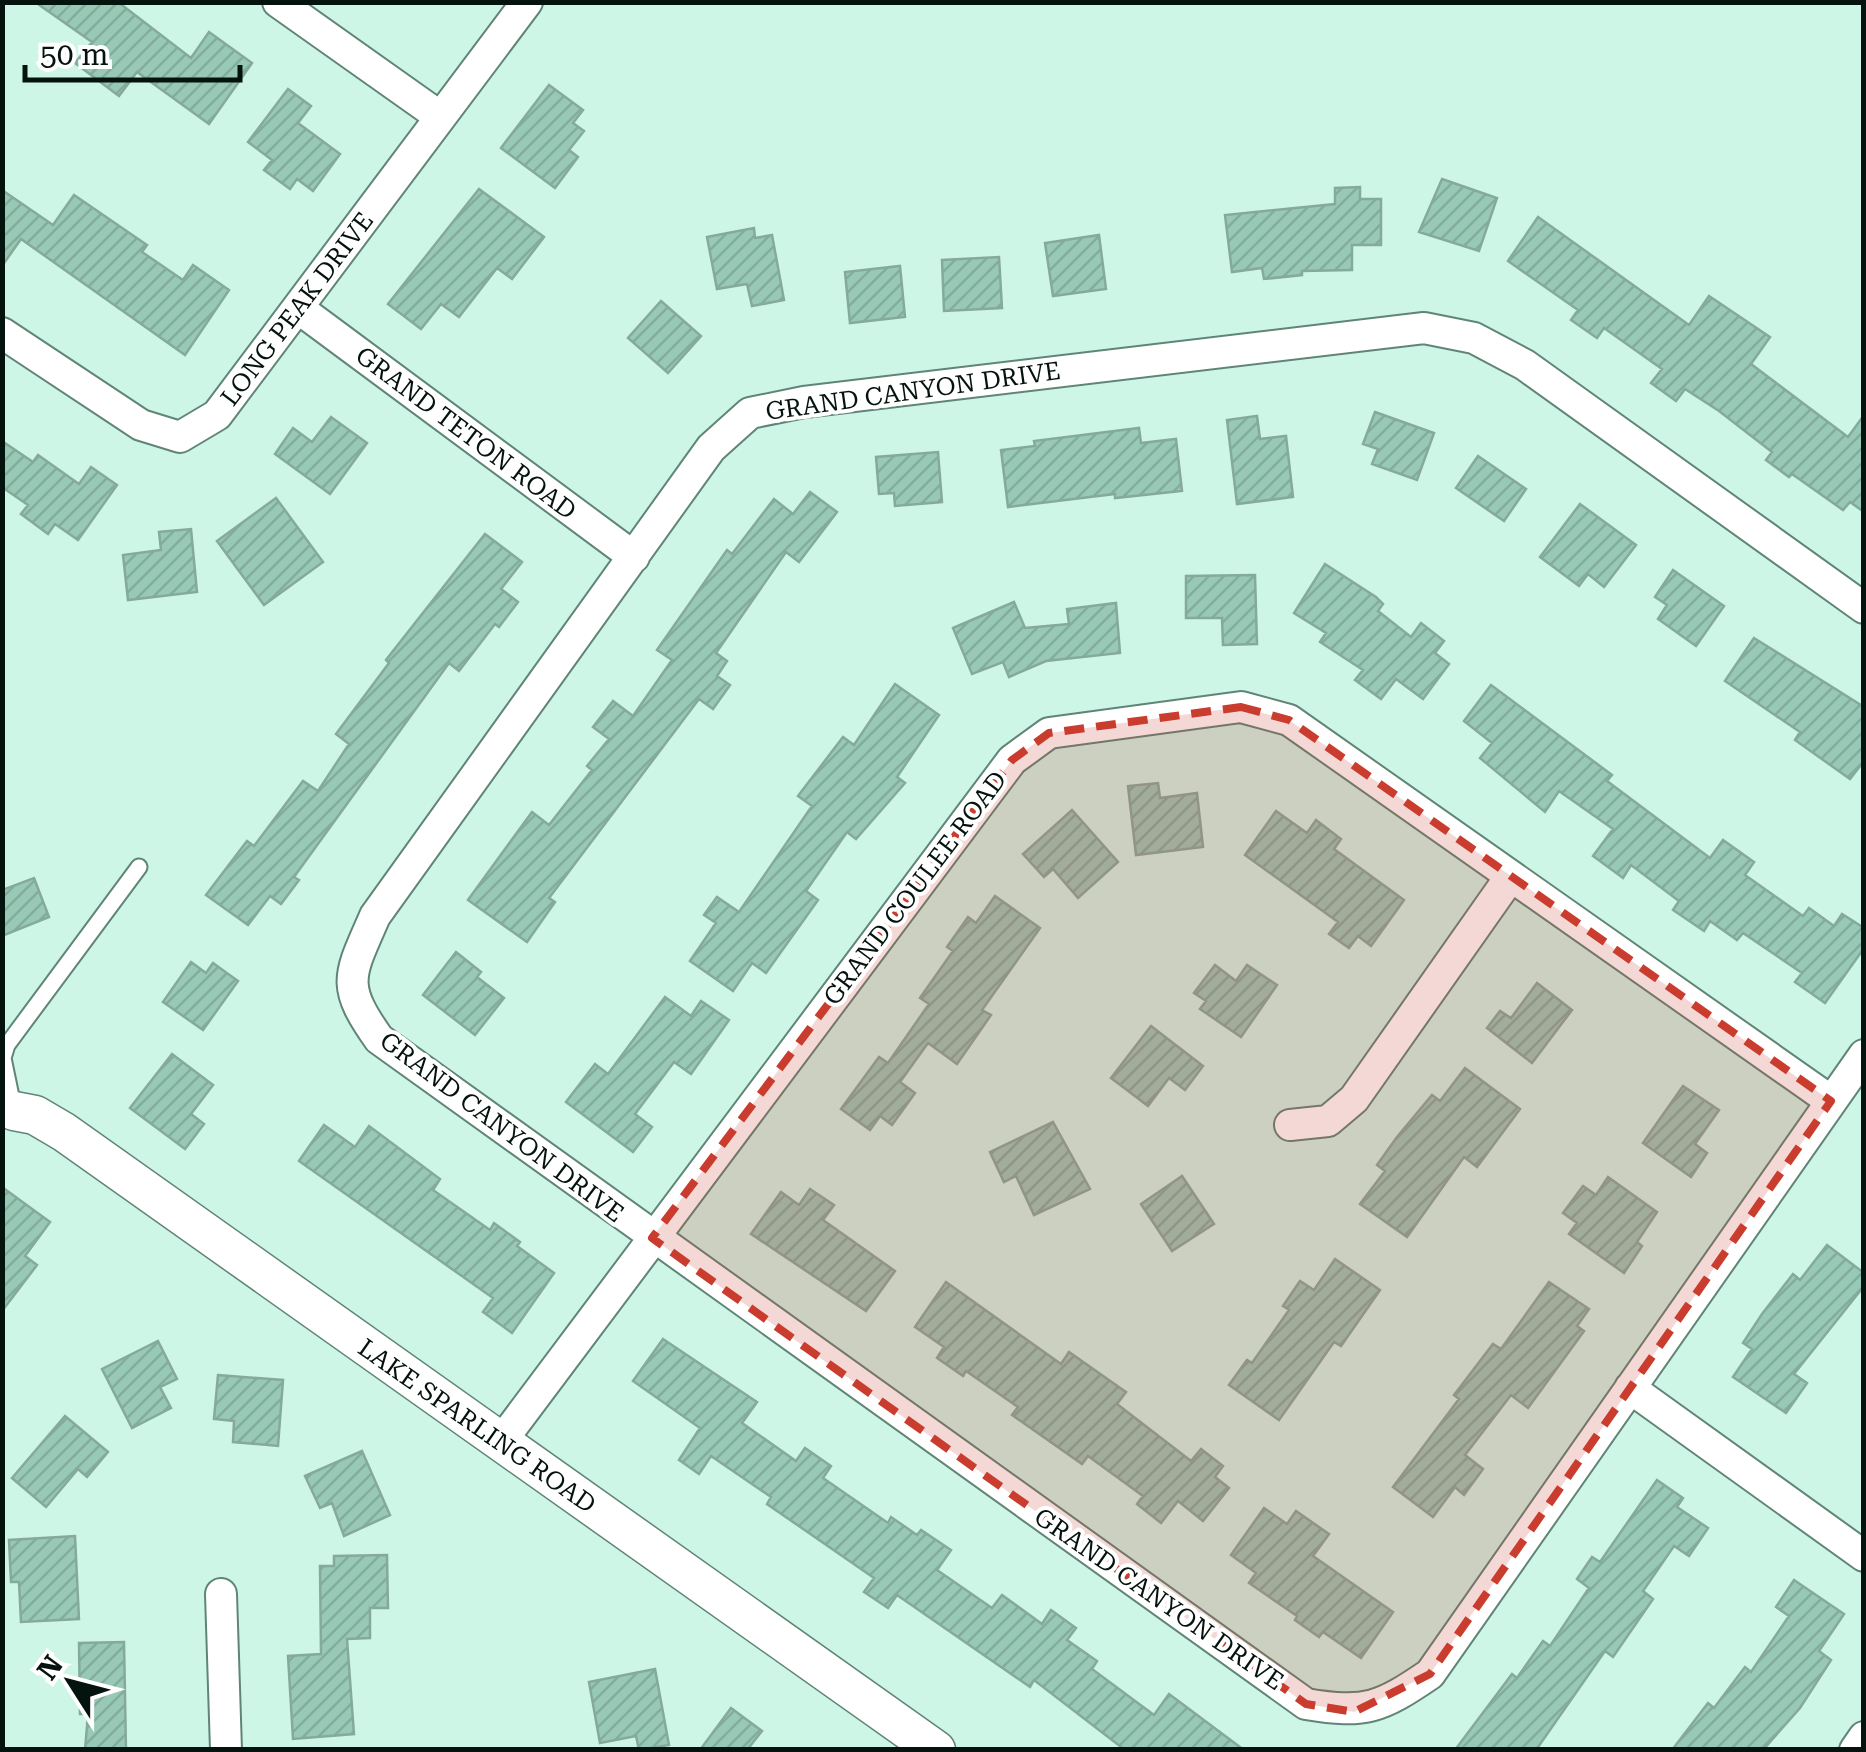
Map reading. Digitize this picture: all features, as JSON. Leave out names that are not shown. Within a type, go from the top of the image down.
[{"type":"street","points":[[278,2],[439,116]]},
{"type":"street","name":"LONG PEAK DRIVE","points":[[2,333],[141,425],[180,437],[217,415],[528,2]]},
{"type":"street","name":"GRAND TETON ROAD","points":[[298,308],[634,557]]},
{"type":"street","name":"GRAND CANYON DRIVE","points":[[1864,608],[1525,365],[1474,338],[1424,328],[804,402],[750,413],[711,448],[375,916],[354,964],[352,1002],[379,1039],[1306,1704],[1354,1712],[1395,1698],[1430,1674],[1864,1055]]},
{"type":"street","name":"GRAND COULEE ROAD","points":[[500,1443],[1012,760],[1049,733],[1241,707],[1289,720],[1832,1100]]},
{"type":"street","points":[[1290,1126],[1328,1121],[1354,1100],[1511,876]]},
{"type":"street","name":"LAKE SPARLING ROAD","points":[[8,1111],[35,1115],[64,1132],[936,1750]]},
{"type":"street","points":[[1630,1388],[1864,1556]]},
{"type":"street","points":[[222,1594],[226,1750]]},
{"type":"street","points":[[1855,1750],[1864,1737]]},
{"type":"lane","points":[[8,1111],[3,1058],[6,1045],[139,867]]},
{"type":"highlighted area","points":[[1241,707],[1289,720],[1831,1101],[1430,1674],[1354,1712],[1306,1704],[652,1238],[1012,760],[1049,733]]},
{"type":"building","points":[[35,2],[118,2],[191,58],[209,32],[252,63],[209,124],[137,72],[119,96],[75,63],[92,42]]},
{"type":"building","points":[[549,85],[583,110],[573,123],[584,131],[569,150],[578,157],[555,188],[501,148]]},
{"type":"building","points":[[288,89],[311,106],[298,123],[340,154],[313,191],[297,179],[290,189],[264,170],[272,160],[248,142]]},
{"type":"building","points":[[1442,179],[1497,198],[1479,251],[1419,232]]},
{"type":"building","points":[[1360,187],[1360,199],[1381,199],[1381,245],[1352,245],[1352,270],[1302,271],[1302,275],[1264,279],[1262,268],[1232,272],[1225,215],[1335,204],[1335,188]]},
{"type":"building","points":[[479,189],[544,237],[512,279],[497,268],[459,317],[441,304],[421,329],[388,304]]},
{"type":"building","points":[[2,190],[53,225],[74,195],[147,245],[142,252],[183,280],[193,265],[229,290],[185,355],[21,239],[2,266]]},
{"type":"building","points":[[1538,217],[1689,325],[1709,296],[1770,337],[1751,364],[1848,437],[1864,415],[1864,512],[1850,502],[1843,510],[1792,474],[1789,477],[1766,460],[1772,452],[1719,411],[1685,389],[1676,401],[1651,383],[1662,369],[1604,328],[1597,338],[1571,320],[1578,310],[1508,261]]},
{"type":"building","points":[[754,228],[755,238],[772,235],[784,300],[752,306],[747,284],[717,289],[707,237]]},
{"type":"building","points":[[1099,235],[1106,289],[1053,296],[1045,243]]},
{"type":"building","points":[[999,257],[1002,308],[944,311],[942,260]]},
{"type":"building","points":[[900,266],[905,317],[850,323],[845,272]]},
{"type":"building","points":[[661,301],[701,336],[668,373],[628,338]]},
{"type":"building","points":[[1375,412],[1434,433],[1417,480],[1372,464],[1378,449],[1363,444]]},
{"type":"building","points":[[1257,416],[1260,439],[1286,436],[1293,497],[1237,504],[1227,420]]},
{"type":"building","points":[[331,417],[367,443],[330,494],[275,454],[293,428],[312,442]]},
{"type":"building","points":[[1139,428],[1141,443],[1176,439],[1182,491],[1115,498],[1115,494],[1008,507],[1001,450],[1035,446],[1034,441]]},
{"type":"building","points":[[2,441],[33,462],[38,455],[79,484],[91,467],[117,485],[78,540],[55,524],[48,534],[21,514],[28,505],[2,487]]},
{"type":"building","points":[[938,452],[942,502],[895,506],[894,493],[879,494],[876,457]]},
{"type":"building","points":[[1478,456],[1526,489],[1504,521],[1456,488]]},
{"type":"building","points":[[810,492],[837,512],[799,562],[786,552],[716,653],[727,661],[717,676],[730,685],[713,709],[699,699],[549,898],[555,902],[527,942],[468,900],[532,812],[549,825],[592,770],[587,766],[609,739],[593,727],[613,701],[633,716],[672,660],[657,650],[727,550],[732,554],[774,499],[793,514]]},
{"type":"building","points":[[276,498],[323,562],[264,605],[217,541]]},
{"type":"building","points":[[1580,504],[1636,545],[1604,587],[1588,574],[1579,586],[1540,557]]},
{"type":"building","points":[[191,529],[197,592],[128,600],[123,555],[161,550],[159,532]]},
{"type":"building","points":[[485,534],[522,562],[501,589],[518,602],[499,627],[495,624],[459,671],[449,663],[294,877],[299,880],[281,904],[270,896],[248,925],[206,895],[247,841],[254,846],[303,781],[318,791],[349,744],[336,734],[389,663],[386,660]]},
{"type":"building","points":[[1325,564],[1376,597],[1383,604],[1378,611],[1411,637],[1421,623],[1444,641],[1435,653],[1449,664],[1423,699],[1396,679],[1381,699],[1355,680],[1363,670],[1320,642],[1326,633],[1294,613]]},
{"type":"building","points":[[1673,570],[1724,606],[1696,646],[1658,619],[1667,605],[1655,597]]},
{"type":"building","points":[[1255,575],[1257,644],[1223,645],[1222,618],[1186,618],[1186,576]]},
{"type":"building","points":[[1014,602],[1025,628],[1069,624],[1067,609],[1116,603],[1120,653],[1046,661],[1009,677],[1003,662],[972,674],[953,628]]},
{"type":"building","points":[[1754,638],[1864,707],[1864,761],[1850,779],[1795,740],[1800,732],[1725,681]]},
{"type":"building","points":[[895,684],[939,715],[897,777],[905,783],[856,839],[847,832],[806,891],[818,900],[766,973],[752,963],[733,991],[690,961],[716,923],[704,915],[717,897],[739,912],[812,806],[798,796],[843,737],[854,745]]},
{"type":"building","points":[[1491,685],[1612,775],[1607,781],[1710,858],[1723,840],[1754,862],[1745,875],[1803,916],[1809,908],[1834,926],[1842,914],[1864,928],[1864,948],[1825,1003],[1795,982],[1802,973],[1743,933],[1737,940],[1710,921],[1704,931],[1673,910],[1679,901],[1631,865],[1623,878],[1593,856],[1613,829],[1559,791],[1545,812],[1480,758],[1492,743],[1464,721]]},
{"type":"building","points":[[1158,783],[1160,798],[1197,793],[1203,847],[1136,855],[1128,786]]},
{"type":"building","points":[[1072,810],[1118,862],[1078,898],[1053,869],[1044,877],[1023,854]]},
{"type":"building","points":[[1276,811],[1307,833],[1316,820],[1341,839],[1334,849],[1404,900],[1371,946],[1358,936],[1349,948],[1329,934],[1338,922],[1245,855]]},
{"type":"building","points":[[34,878],[49,917],[2,936],[2,890]]},
{"type":"building","points":[[995,896],[1040,928],[982,1010],[991,1015],[957,1064],[928,1043],[900,1082],[915,1093],[892,1125],[880,1116],[870,1130],[841,1109],[879,1057],[888,1063],[929,1004],[920,998],[953,951],[947,947],[968,917],[976,923]]},
{"type":"building","points":[[456,952],[481,972],[477,977],[504,998],[475,1035],[423,995]]},
{"type":"building","points":[[191,962],[206,973],[213,963],[238,981],[203,1030],[163,1002]]},
{"type":"building","points":[[1215,965],[1236,981],[1247,965],[1277,985],[1241,1037],[1200,1009],[1206,1001],[1194,993]]},
{"type":"building","points":[[1537,983],[1572,1010],[1532,1063],[1487,1028],[1500,1011],[1511,1018]]},
{"type":"building","points":[[665,997],[691,1016],[701,1001],[729,1020],[691,1074],[674,1062],[635,1114],[652,1127],[633,1152],[566,1102],[595,1064],[608,1074]]},
{"type":"building","points":[[1151,1026],[1203,1066],[1185,1090],[1169,1078],[1148,1106],[1111,1078]]},
{"type":"building","points":[[172,1054],[213,1085],[191,1114],[204,1124],[185,1149],[130,1108]]},
{"type":"building","points":[[1465,1068],[1520,1109],[1477,1167],[1464,1157],[1407,1237],[1360,1204],[1385,1171],[1377,1165],[1397,1137],[1432,1095],[1440,1101]]},
{"type":"building","points":[[1683,1086],[1719,1110],[1695,1144],[1707,1153],[1691,1177],[1643,1143]]},
{"type":"building","points":[[1053,1122],[1090,1189],[1034,1215],[1016,1176],[1004,1182],[990,1152]]},
{"type":"building","points":[[324,1125],[355,1147],[369,1126],[440,1179],[433,1190],[490,1230],[494,1223],[554,1273],[512,1333],[483,1312],[493,1298],[299,1161]]},
{"type":"building","points":[[1182,1176],[1214,1224],[1172,1251],[1141,1204]]},
{"type":"building","points":[[1608,1177],[1657,1212],[1637,1242],[1642,1246],[1624,1273],[1569,1234],[1577,1223],[1563,1213],[1583,1186],[1596,1195]]},
{"type":"building","points":[[2,1187],[50,1222],[25,1256],[37,1265],[2,1311]]},
{"type":"building","points":[[810,1189],[834,1205],[823,1220],[895,1271],[866,1311],[751,1234],[781,1192],[799,1205]]},
{"type":"building","points":[[1827,1245],[1864,1273],[1864,1286],[1794,1374],[1807,1383],[1786,1413],[1733,1377],[1752,1349],[1743,1343],[1762,1314],[1793,1274],[1800,1280]]},
{"type":"building","points":[[1335,1259],[1380,1290],[1341,1346],[1334,1342],[1279,1420],[1229,1385],[1247,1360],[1252,1363],[1289,1310],[1283,1306],[1300,1281],[1314,1290]]},
{"type":"building","points":[[946,1282],[1061,1364],[1069,1352],[1126,1392],[1117,1404],[1191,1461],[1201,1449],[1223,1466],[1215,1477],[1229,1488],[1203,1521],[1178,1501],[1161,1523],[1137,1504],[1143,1496],[1088,1456],[1082,1464],[1012,1415],[1018,1407],[966,1371],[963,1376],[937,1358],[944,1347],[915,1327]]},
{"type":"building","points":[[1549,1282],[1589,1309],[1577,1326],[1584,1331],[1528,1408],[1511,1395],[1465,1455],[1483,1469],[1464,1495],[1455,1487],[1433,1517],[1393,1487],[1459,1399],[1454,1395],[1493,1344],[1501,1349]]},
{"type":"building","points":[[663,1339],[757,1402],[742,1423],[796,1461],[805,1448],[831,1466],[823,1478],[888,1523],[891,1517],[917,1535],[921,1530],[951,1550],[937,1570],[992,1608],[1002,1595],[1042,1624],[1051,1610],[1076,1628],[1067,1640],[1097,1661],[1092,1669],[1154,1715],[1169,1694],[1244,1750],[1125,1750],[1034,1680],[1030,1687],[897,1595],[888,1608],[864,1592],[874,1578],[767,1504],[771,1497],[711,1456],[699,1474],[679,1460],[700,1428],[633,1381]]},
{"type":"building","points":[[158,1341],[177,1379],[160,1387],[171,1408],[132,1428],[102,1369]]},
{"type":"building","points":[[218,1375],[283,1380],[278,1446],[233,1442],[234,1421],[214,1419]]},
{"type":"building","points":[[65,1416],[108,1452],[87,1477],[78,1469],[46,1507],[12,1478]]},
{"type":"building","points":[[362,1451],[390,1515],[344,1536],[332,1503],[320,1508],[305,1476]]},
{"type":"building","points":[[1657,1480],[1683,1498],[1677,1507],[1708,1528],[1689,1556],[1674,1546],[1643,1591],[1653,1599],[1613,1657],[1605,1651],[1536,1750],[1455,1750],[1512,1674],[1517,1678],[1543,1641],[1550,1646],[1589,1588],[1577,1579],[1592,1557],[1600,1562]]},
{"type":"building","points":[[1264,1508],[1287,1524],[1296,1511],[1329,1534],[1313,1556],[1393,1612],[1361,1658],[1323,1632],[1319,1637],[1295,1620],[1297,1616],[1249,1583],[1256,1573],[1231,1555]]},
{"type":"building","points":[[75,1536],[79,1619],[21,1622],[19,1582],[11,1582],[9,1540]]},
{"type":"building","points":[[387,1555],[388,1608],[370,1608],[370,1638],[347,1639],[354,1734],[293,1739],[288,1656],[321,1654],[320,1566],[334,1566],[334,1556]]},
{"type":"building","points":[[1794,1580],[1844,1614],[1819,1651],[1831,1660],[1800,1708],[1763,1750],[1672,1750],[1708,1703],[1714,1708],[1745,1667],[1751,1672],[1789,1616],[1776,1607]]},
{"type":"building","points":[[124,1642],[126,1750],[85,1750],[88,1714],[80,1714],[79,1643]]},
{"type":"building","points":[[655,1669],[669,1745],[639,1750],[636,1736],[600,1743],[589,1682]]},
{"type":"building","points":[[731,1708],[762,1731],[747,1750],[700,1750]]}]
